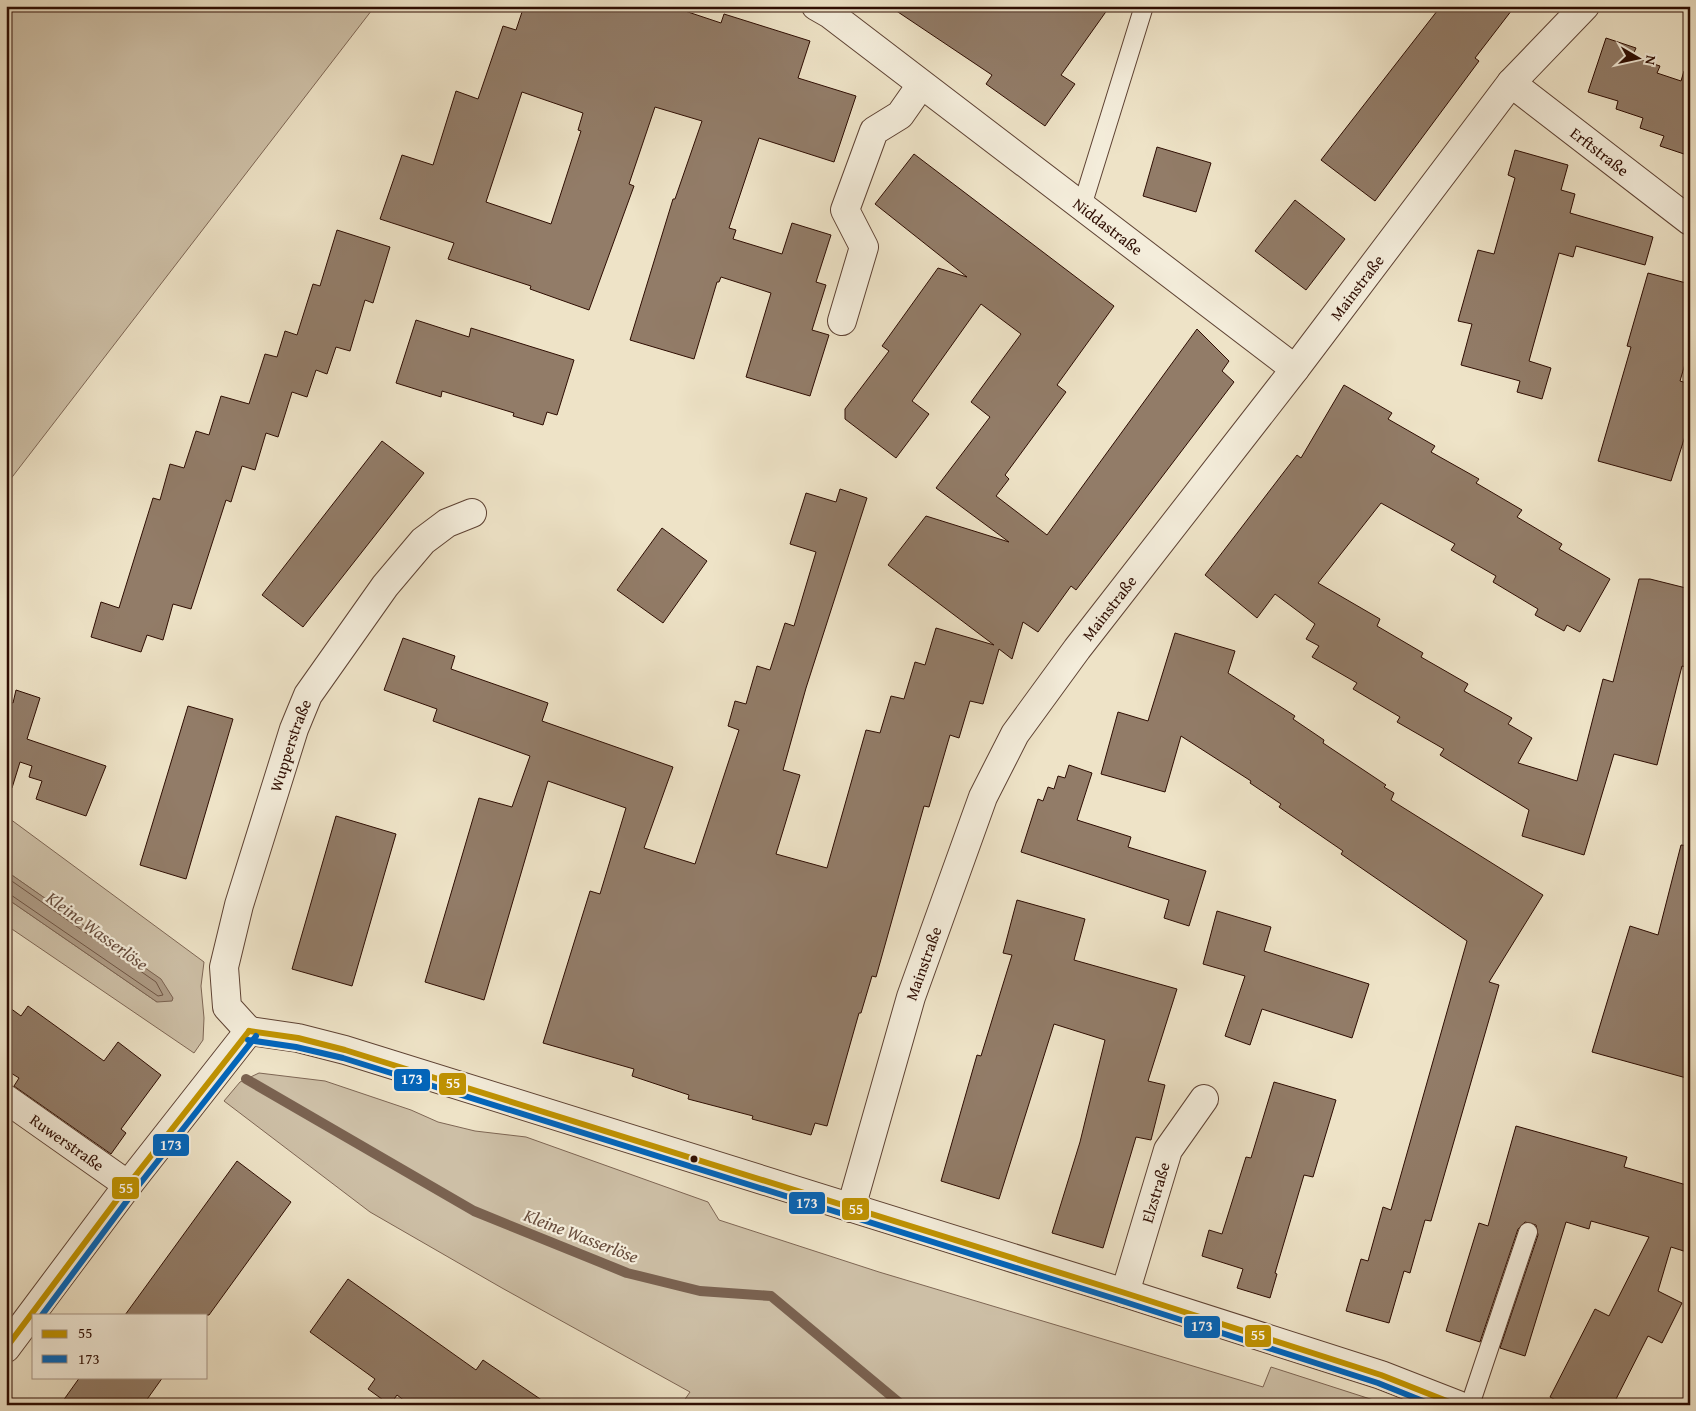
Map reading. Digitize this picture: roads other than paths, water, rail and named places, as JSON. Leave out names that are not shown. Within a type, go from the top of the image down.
[{"type":"street","name":"Mainstraße","points":[[851,1208],[911,997],[983,797],[1015,734],[1077,649],[1295,369],[1511,83],[1585,6]]},
{"type":"street","name":"Niddastraße","points":[[827,9],[921,85],[1295,369]]},
{"type":"street","name":"Erftstraße","points":[[1511,83],[1690,222]]},
{"type":"street","points":[[842,321],[864,247],[845,210],[874,131],[900,115],[921,85]]},
{"type":"street","name":"Wupperstraße","points":[[249,1031],[227,1007],[224,967],[248,877],[294,729],[308,695],[385,586],[423,540],[447,522],[472,512]]},
{"type":"street","points":[[6,1348],[128,1185],[249,1031],[298,1038],[345,1050],[1125,1293],[1381,1376],[1458,1405]]},
{"type":"street","name":"Ruwerstraße","points":[[6,1098],[128,1185]]},
{"type":"street","name":"Elzstraße","points":[[1125,1293],[1168,1150],[1204,1099]]},
{"type":"lane","points":[[1082,206],[1144,6]]},
{"type":"lane","points":[[1470,1405],[1528,1232]]},
{"type":"water","points":[[6,871],[161,979],[173,998],[172,1001],[157,1002],[6,898]]},
{"type":"waterway","name":"Kleine Wasserlöse","points":[[246,1079],[474,1211],[627,1273],[700,1291],[771,1296],[902,1405]]}]
